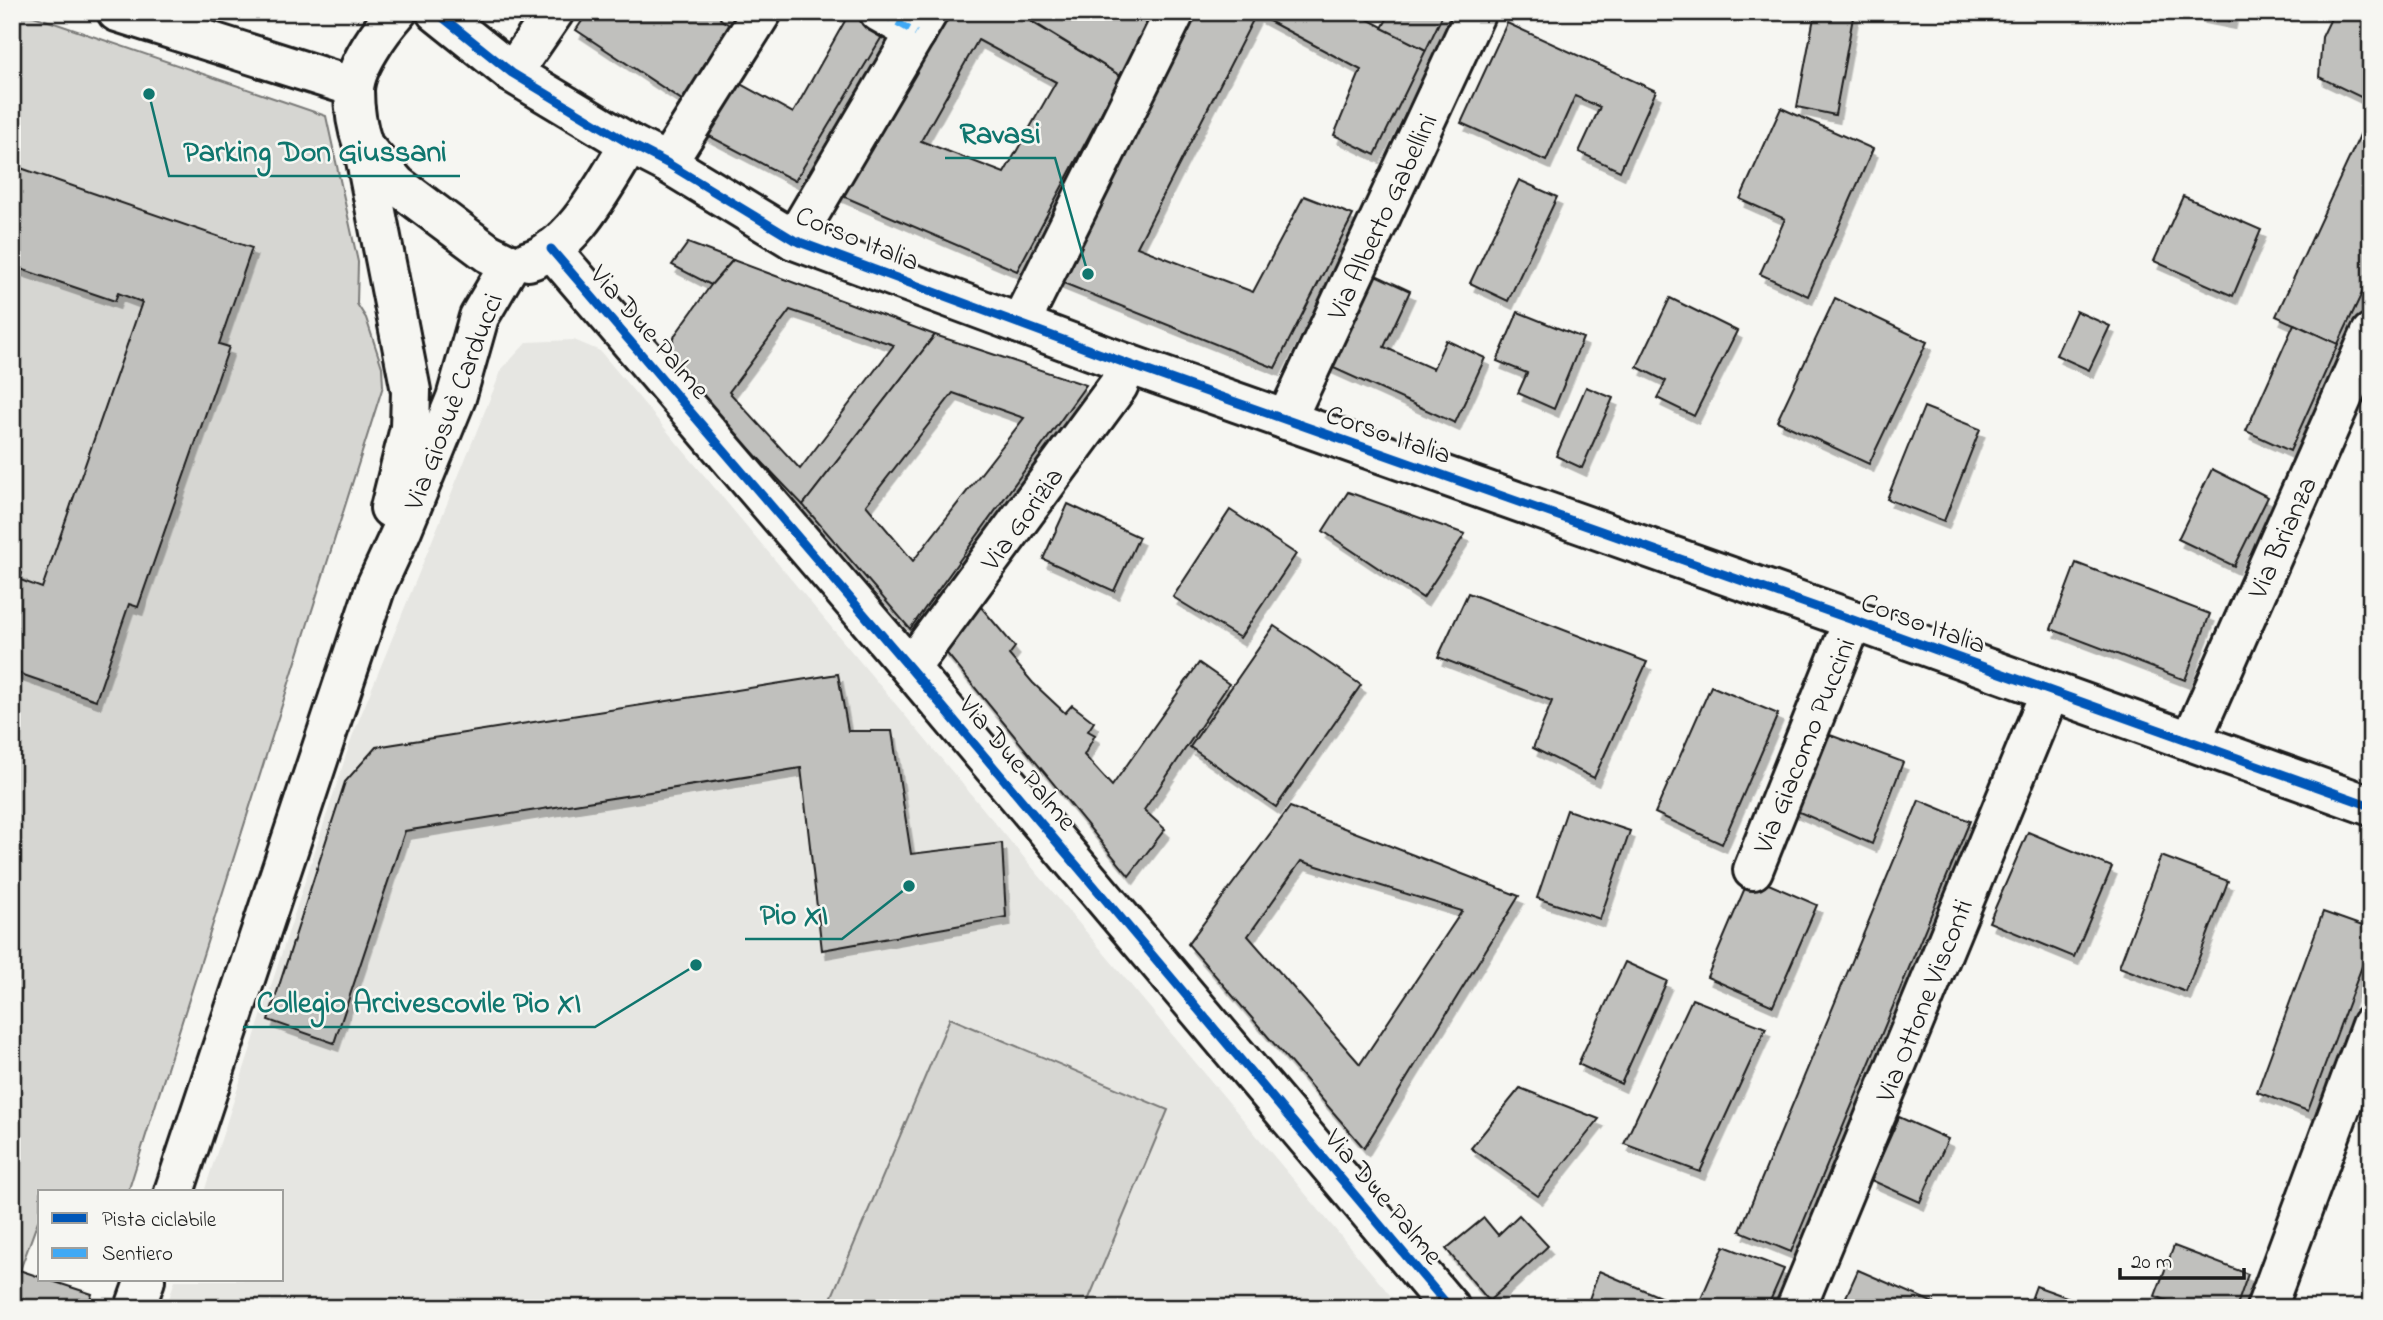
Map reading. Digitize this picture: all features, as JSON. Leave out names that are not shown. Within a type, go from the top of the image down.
[{"type":"street","points":[[117,12],[354,87]]},
{"type":"street","points":[[363,145],[357,126],[354,87],[368,52],[397,12]]},
{"type":"street","name":"Corso Italia","points":[[436,12],[512,73],[794,240],[1128,364],[2371,806]]},
{"type":"street","points":[[512,73],[554,12]]},
{"type":"street","points":[[667,163],[762,12]]},
{"type":"street","points":[[794,240],[922,23],[878,12]]},
{"type":"street","points":[[1020,324],[1175,12]]},
{"type":"street","name":"Via Alberto Gabellini","points":[[1286,420],[1476,12]]},
{"type":"street","points":[[510,264],[531,260],[551,249],[573,229],[591,206],[630,144]]},
{"type":"street","name":"Via Giosuè Carducci","points":[[175,1190],[376,586],[456,398],[479,317],[510,264],[488,253],[397,185],[363,145]]},
{"type":"street","name":"Via Giosuè Carducci","points":[[363,145],[411,391],[410,428],[386,522],[376,586]]},
{"type":"street","name":"Via Due Palme","points":[[551,249],[910,668],[1450,1308]]},
{"type":"street","name":"Via Brianza","points":[[2191,741],[2371,333]]},
{"type":"street","name":"Via Gorizia","points":[[910,668],[1118,386],[1128,364]]},
{"type":"street","name":"Via Giacomo Puccini","points":[[1753,870],[1853,620]]},
{"type":"street","name":"Via Ottone Visconti","points":[[1797,1308],[2050,692]]},
{"type":"street","points":[[2266,1308],[2371,1025]]},
{"type":"street","points":[[135,1308],[144,1282]]},
{"type":"shaded area","points":[[12,12],[22,12],[326,116],[358,262],[357,304],[366,318],[382,367],[383,386],[129,1190],[38,1190],[38,1221],[12,1292]]},
{"type":"shaded area","points":[[574,340],[600,351],[1401,1308],[166,1308],[174,1282],[284,1282],[284,1190],[205,1190],[352,737],[502,369],[527,342]]},
{"type":"shaded area","points":[[950,1018],[1168,1110],[1085,1308],[827,1308]]},
{"type":"building","points":[[588,12],[724,12],[720,19],[734,28],[685,102],[576,30]]},
{"type":"building","points":[[850,12],[877,12],[892,20],[795,181],[696,129],[726,76],[793,113]]},
{"type":"building","points":[[935,12],[1015,12],[1121,76],[1017,271],[831,191]],"holes":[[[978,40],[1056,82],[1004,173],[921,141]]]},
{"type":"building","points":[[1017,12],[1154,12],[1121,76]]},
{"type":"building","points":[[1186,12],[1354,12],[1426,50],[1375,155],[1334,135],[1361,70],[1256,14],[1137,247],[1253,292],[1304,196],[1353,215],[1275,368],[1046,276]]},
{"type":"building","points":[[1391,12],[1444,12],[1426,50],[1382,28]]},
{"type":"building","points":[[1815,12],[1854,12],[1835,115],[1797,107]]},
{"type":"building","points":[[2202,12],[2233,12],[2231,21],[2201,15]]},
{"type":"building","points":[[2334,12],[2371,12],[2371,102],[2319,77],[2322,37]]},
{"type":"building","points":[[1507,23],[1656,91],[1620,171],[1579,152],[1600,107],[1575,96],[1546,161],[1461,123]]},
{"type":"building","points":[[1781,108],[1873,149],[1808,296],[1760,274],[1785,219],[1740,199]]},
{"type":"building","points":[[2371,113],[2371,139],[2360,135]]},
{"type":"building","points":[[2360,135],[2371,139],[2371,274],[2338,344],[2276,316]]},
{"type":"building","points":[[12,165],[252,248],[219,344],[229,347],[138,607],[129,604],[96,700],[12,671],[12,569],[22,573],[20,580],[42,588],[142,302],[118,293],[115,301],[12,266]]},
{"type":"building","points":[[1519,180],[1557,197],[1508,301],[1470,283]]},
{"type":"building","points":[[2183,196],[2261,230],[2233,296],[2154,261]]},
{"type":"building","points":[[688,243],[733,260],[711,285],[672,265]]},
{"type":"building","points":[[733,260],[935,335],[803,505],[666,361],[675,335],[711,285]],"holes":[[[790,310],[894,345],[800,469],[729,392]]]},
{"type":"building","points":[[1369,272],[1410,291],[1384,347],[1433,369],[1446,340],[1485,358],[1455,423],[1327,365]]},
{"type":"building","points":[[1670,298],[1737,331],[1694,416],[1657,398],[1666,381],[1637,367]]},
{"type":"building","points":[[1835,298],[1927,342],[1869,464],[1777,421]]},
{"type":"building","points":[[2076,311],[2110,326],[2089,370],[2056,355]]},
{"type":"building","points":[[1518,312],[1583,338],[1554,409],[1518,393],[1527,373],[1497,361]]},
{"type":"building","points":[[2294,324],[2338,344],[2290,451],[2246,431]]},
{"type":"building","points":[[935,335],[1086,385],[910,629],[803,505]],"holes":[[[953,393],[1024,418],[913,561],[866,505]]]},
{"type":"building","points":[[1586,387],[1613,398],[1582,468],[1556,456]]},
{"type":"building","points":[[1924,407],[1980,429],[1944,521],[1887,499]]},
{"type":"building","points":[[2212,469],[2268,497],[2234,566],[2178,539]]},
{"type":"building","points":[[1348,492],[1465,534],[1423,598],[1323,531]]},
{"type":"building","points":[[1068,504],[1139,537],[1114,591],[1043,559]]},
{"type":"building","points":[[1230,510],[1296,554],[1240,638],[1173,597]]},
{"type":"building","points":[[2076,563],[2210,614],[2185,680],[2051,629]]},
{"type":"building","points":[[1468,593],[1647,662],[1594,778],[1533,748],[1552,701],[1438,657]]},
{"type":"building","points":[[975,600],[1015,647],[1009,655],[1033,683],[1065,713],[1072,705],[1094,722],[1088,731],[1095,735],[1084,755],[1112,786],[1199,663],[1229,684],[1144,810],[1165,829],[1129,876],[940,645]]},
{"type":"building","points":[[1274,626],[1361,685],[1276,807],[1190,747]]},
{"type":"building","points":[[838,674],[848,731],[892,731],[911,854],[1002,843],[1006,917],[822,950],[801,768],[405,831],[334,1043],[268,1020],[345,782],[376,747]]},
{"type":"building","points":[[1711,686],[1778,714],[1722,844],[1655,813]]},
{"type":"building","points":[[1822,732],[1903,762],[1872,844],[1790,808]]},
{"type":"building","points":[[1919,800],[1970,821],[1791,1252],[1740,1231]]},
{"type":"building","points":[[1290,807],[1519,896],[1364,1148],[1188,944]],"holes":[[[1301,861],[1462,911],[1360,1064],[1248,936]]]},
{"type":"building","points":[[1567,810],[1630,831],[1600,919],[1537,898]]},
{"type":"building","points":[[2028,832],[2112,867],[2074,957],[1989,922]]},
{"type":"building","points":[[2161,856],[2228,881],[2186,992],[2119,967]]},
{"type":"building","points":[[1750,876],[1817,905],[1773,1006],[1707,977]]},
{"type":"building","points":[[2323,912],[2371,929],[2371,942],[2308,1111],[2257,1092]]},
{"type":"building","points":[[1625,962],[1667,981],[1621,1084],[1578,1064]]},
{"type":"building","points":[[1692,999],[1766,1028],[1700,1172],[1624,1144]]},
{"type":"building","points":[[1520,1088],[1599,1119],[1538,1196],[1471,1148]]},
{"type":"building","points":[[1899,1117],[1948,1139],[1920,1202],[1871,1180]]},
{"type":"building","points":[[1519,1215],[1548,1246],[1489,1301],[1446,1249],[1484,1218],[1498,1235]]},
{"type":"building","points":[[1724,1246],[1784,1269],[1767,1308],[1697,1308]]},
{"type":"building","points":[[2174,1246],[2248,1274],[2236,1308],[2186,1308],[2155,1296]]},
{"type":"building","points":[[19,1270],[38,1276],[38,1282],[55,1282],[92,1294],[88,1308],[12,1308],[12,1292]]},
{"type":"building","points":[[1858,1270],[1934,1303],[1932,1308],[1841,1308]]},
{"type":"building","points":[[1599,1271],[1686,1308],[1586,1308]]},
{"type":"building","points":[[2036,1286],[2097,1308],[2028,1308]]},
{"type":"marked path","points":[[879,12],[916,33]]},
{"type":"cycle path","points":[[436,12],[512,73],[794,240],[1128,364],[2371,806]]},
{"type":"cycle path","points":[[551,249],[910,668],[1450,1308]]},
{"type":"place","name":"Parking Don Giussani","points":[[149,94]]},
{"type":"place","name":"Ravasi","points":[[1088,274]]},
{"type":"place","name":"Pio XI","points":[[909,886]]},
{"type":"place","name":"Collegio Arcivescovile Pio XI","points":[[696,965]]}]
